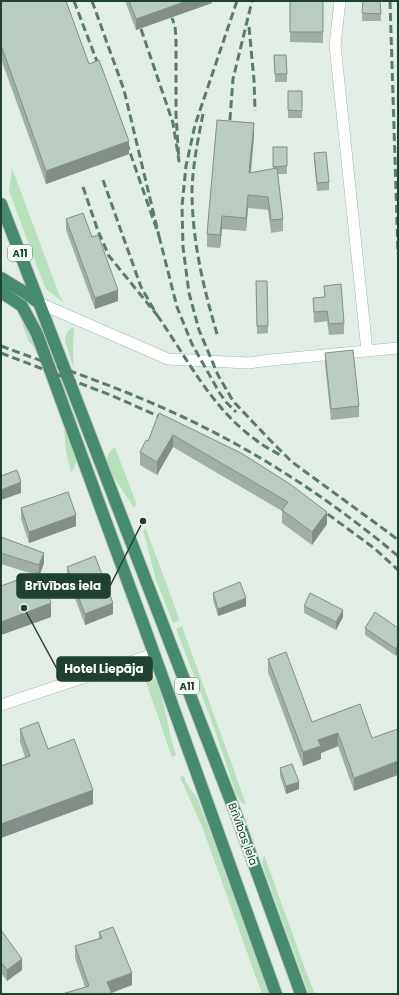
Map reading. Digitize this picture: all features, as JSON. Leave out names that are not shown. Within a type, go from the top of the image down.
[{"type":"highway","name":"Brīvības iela","points":[[1,204],[234,810],[301,994]]},
{"type":"highway","points":[[1,278],[39,303]]},
{"type":"highway","name":"Brīvības iela","points":[[1,292],[22,306],[37,334],[276,994]]},
{"type":"street","points":[[340,1],[335,45],[367,351]]},
{"type":"street","points":[[39,303],[168,359],[248,363],[398,348]]},
{"type":"street","points":[[1,705],[154,654]]},
{"type":"green space","points":[[12,168],[59,294],[64,303],[47,290],[44,285],[9,191]]},
{"type":"green space","points":[[16,307],[26,320],[37,351],[29,342]]},
{"type":"green space","points":[[74,327],[74,369],[65,341],[67,332]]},
{"type":"green space","points":[[64,425],[75,456],[76,463],[71,472],[66,452]]},
{"type":"green space","points":[[115,447],[137,505],[133,507],[113,476],[108,463],[108,455]]},
{"type":"green space","points":[[146,529],[179,618],[178,621],[173,623],[156,580],[143,530]]},
{"type":"green space","points":[[182,626],[246,804],[242,803],[237,796],[213,725],[176,629]]},
{"type":"green space","points":[[143,673],[152,675],[157,682],[176,755],[172,757]]},
{"type":"green space","points":[[184,776],[186,782],[198,800],[206,820],[270,994],[262,994],[203,829],[180,777]]},
{"type":"green space","points":[[264,855],[315,994],[309,994],[262,864]]},
{"type":"building","points":[[1,1],[66,1],[89,64],[99,60],[129,141],[46,171],[1,45]]},
{"type":"building","points":[[129,1],[187,1],[136,19]]},
{"type":"building","points":[[290,1],[323,1],[323,32],[290,32]]},
{"type":"building","points":[[363,1],[380,1],[381,14],[362,13]]},
{"type":"building","points":[[274,55],[286,55],[287,74],[275,74]]},
{"type":"building","points":[[288,91],[302,91],[302,111],[288,110]]},
{"type":"building","points":[[217,120],[254,123],[249,173],[277,168],[283,219],[271,220],[268,197],[248,195],[246,218],[222,216],[220,235],[207,234]]},
{"type":"building","points":[[273,147],[287,147],[287,166],[273,167]]},
{"type":"building","points":[[326,152],[329,182],[317,183],[314,153]]},
{"type":"building","points":[[83,213],[92,237],[98,235],[118,290],[95,298],[66,219]]},
{"type":"building","points":[[256,281],[267,281],[268,326],[257,326]]},
{"type":"building","points":[[341,284],[344,323],[329,324],[327,311],[314,312],[313,298],[325,297],[324,286]]},
{"type":"building","points":[[353,350],[359,406],[331,409],[325,353]]},
{"type":"building","points":[[159,413],[241,453],[290,484],[327,512],[312,532],[282,510],[288,502],[173,435],[157,462],[140,452],[146,440],[148,441]]},
{"type":"building","points":[[17,470],[21,482],[1,490],[1,476]]},
{"type":"building","points":[[68,492],[76,515],[29,532],[21,508]]},
{"type":"building","points":[[1,537],[44,553],[39,565],[1,553]]},
{"type":"building","points":[[95,556],[113,603],[85,614],[67,567]]},
{"type":"building","points":[[39,572],[51,603],[1,622],[1,586]]},
{"type":"building","points":[[240,582],[246,598],[218,609],[213,593]]},
{"type":"building","points":[[310,593],[343,610],[336,622],[304,606]]},
{"type":"building","points":[[375,612],[398,628],[398,645],[396,649],[365,628]]},
{"type":"building","points":[[286,652],[312,722],[360,704],[372,738],[398,729],[398,761],[354,778],[338,733],[318,740],[321,746],[303,752],[268,659]]},
{"type":"building","points":[[38,722],[48,749],[74,739],[93,790],[1,824],[1,766],[30,756],[20,729]]},
{"type":"building","points":[[292,764],[299,782],[286,786],[280,768]]},
{"type":"building","points":[[113,927],[132,973],[107,982],[112,994],[62,994],[89,986],[75,946],[102,938],[99,932]]},
{"type":"building","points":[[1,930],[22,959],[7,970],[1,962]]},
{"type":"railway","points":[[74,1],[101,72]]},
{"type":"railway","points":[[92,1],[124,90],[159,236],[125,138]]},
{"type":"railway","points":[[237,1],[195,125],[186,166],[182,206],[183,247],[189,293],[199,330],[218,375],[233,401],[268,438],[292,462],[398,540]]},
{"type":"railway","points":[[229,132],[233,79],[252,1]]},
{"type":"railway","points":[[390,1],[398,254]]},
{"type":"railway","points":[[141,29],[173,123],[179,161],[176,115],[176,38],[175,26],[172,18]]},
{"type":"railway","points":[[249,27],[254,80],[255,111]]},
{"type":"railway","points":[[203,114],[193,171],[192,209],[199,263],[217,334]]},
{"type":"railway","points":[[83,187],[98,231],[109,256],[157,315],[141,287],[103,180]]},
{"type":"railway","points":[[159,236],[177,307],[192,344],[219,392],[236,412]]},
{"type":"railway","points":[[157,315],[201,382],[226,413],[240,427],[259,442],[280,455]]},
{"type":"railway","points":[[1,346],[135,396],[219,435],[251,452],[312,491],[341,511],[398,556]]},
{"type":"railway","points":[[1,353],[113,396],[167,420]]},
{"type":"railway","points":[[318,507],[374,548],[398,570]]},
{"type":"place","name":"Brīvības iela","points":[[143,521]]},
{"type":"place","name":"Hotel Liepāja","points":[[24,608]]}]
